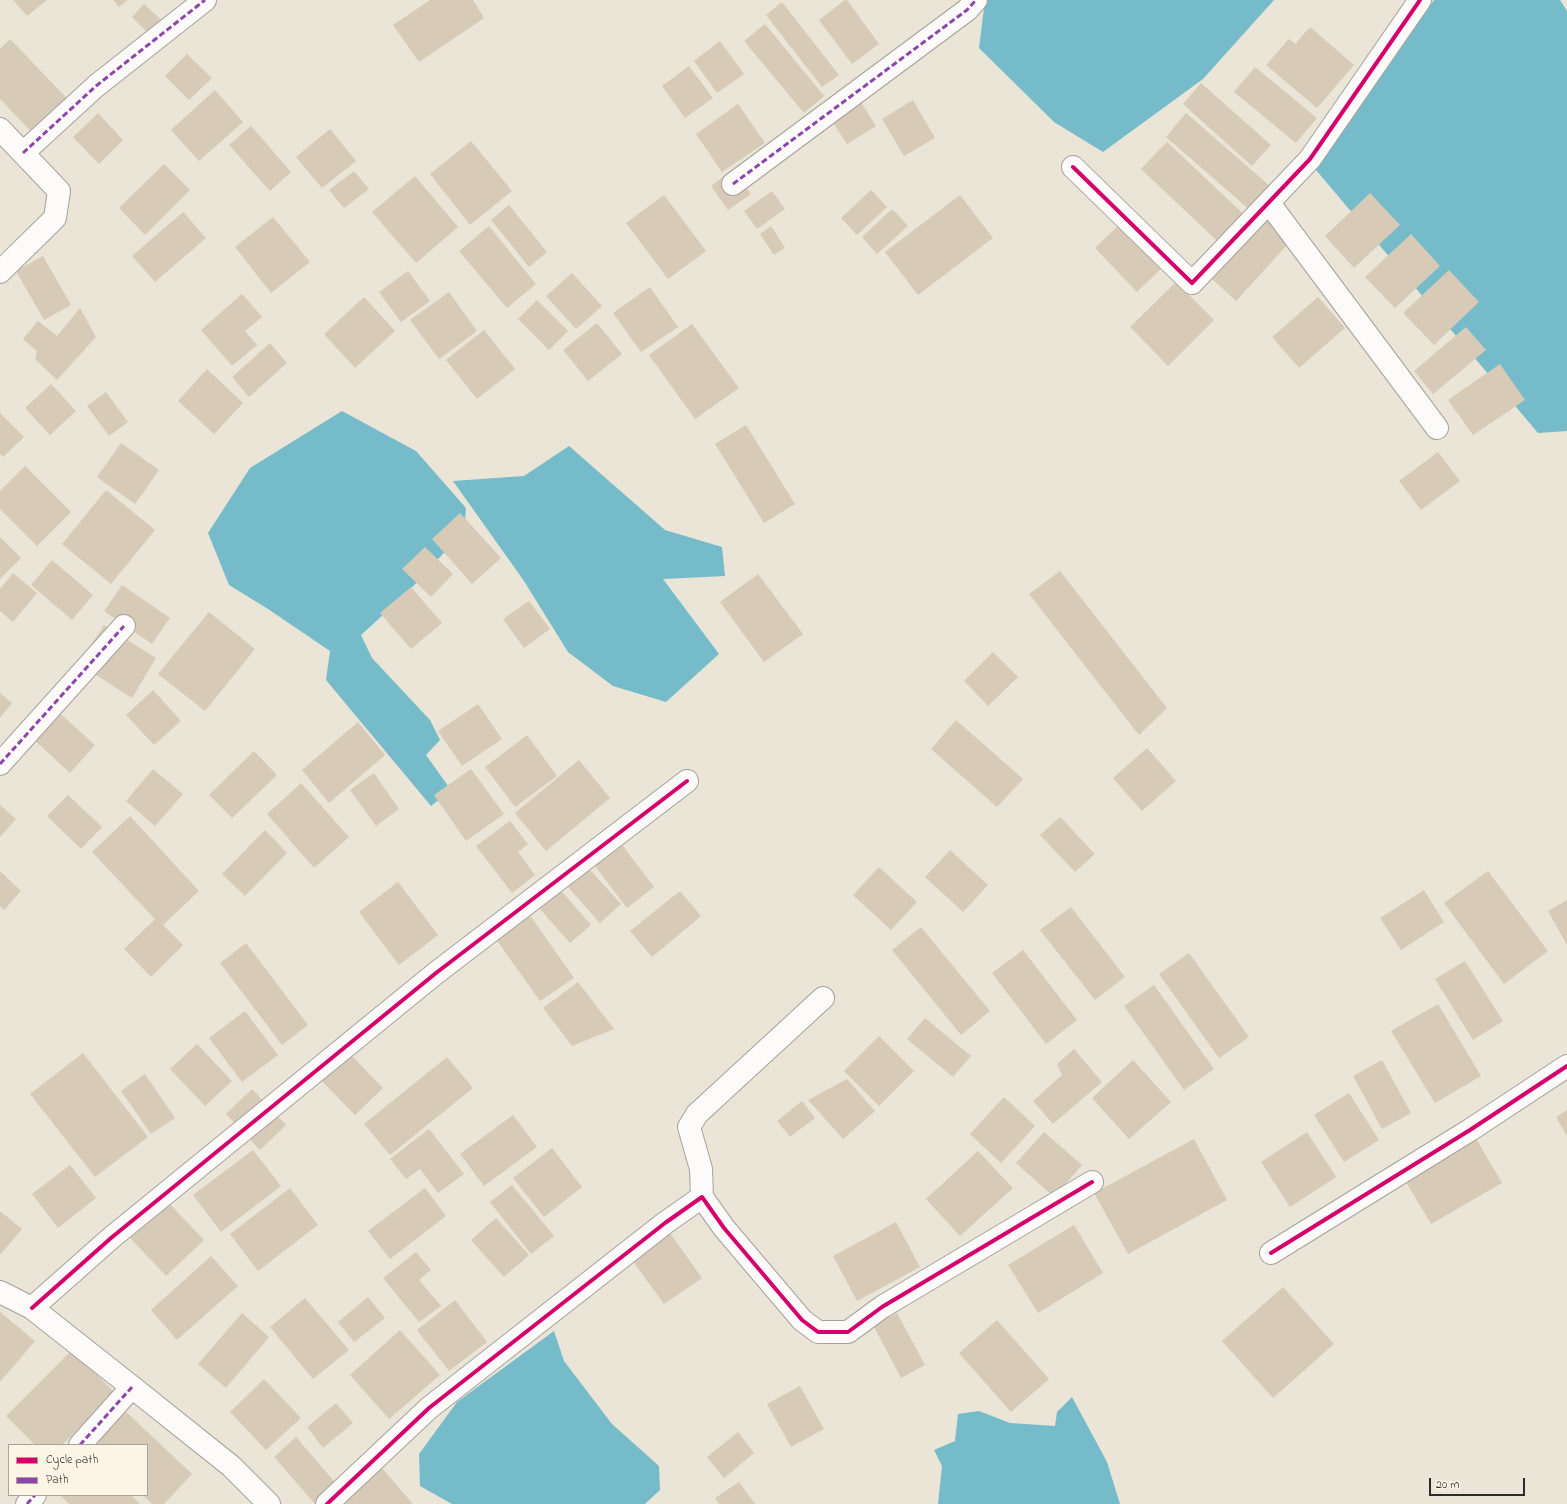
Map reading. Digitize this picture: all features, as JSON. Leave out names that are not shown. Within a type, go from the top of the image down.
[{"type":"street","points":[[23,154],[96,86],[206,0]]},
{"type":"street","points":[[733,184],[967,10],[976,0]]},
{"type":"street","points":[[1073,167],[1192,283],[1310,159],[1420,0]]},
{"type":"street","points":[[0,129],[60,191],[55,218],[0,272]]},
{"type":"street","points":[[1269,203],[1438,428]]},
{"type":"street","points":[[0,764],[124,626]]},
{"type":"street","points":[[32,1308],[111,1238],[436,973],[687,780]]},
{"type":"street","points":[[823,998],[697,1114],[689,1127],[701,1169],[702,1197],[724,1228],[802,1320],[818,1332],[848,1332],[882,1307],[1092,1182]]},
{"type":"street","points":[[1271,1253],[1470,1130],[1567,1066]]},
{"type":"street","points":[[327,1504],[429,1408],[666,1223],[702,1197]]},
{"type":"street","points":[[0,1292],[32,1308],[231,1466],[269,1504]]},
{"type":"street","points":[[81,1444],[132,1387]]},
{"type":"street","points":[[27,1504],[34,1496]]},
{"type":"water","points":[[985,0],[1274,0],[1203,79],[1103,152],[1054,122],[979,48]]},
{"type":"water","points":[[1434,0],[1560,0],[1567,11],[1567,431],[1538,433],[1316,170]]},
{"type":"water","points":[[342,411],[416,451],[466,508],[464,531],[405,595],[361,635],[372,658],[430,720],[440,740],[426,755],[451,790],[431,806],[326,680],[330,651],[268,609],[229,585],[208,533],[250,468]]},
{"type":"water","points":[[569,446],[665,530],[722,547],[725,576],[663,579],[719,654],[666,702],[613,686],[568,652],[524,581],[453,481],[524,476]]},
{"type":"water","points":[[554,1331],[564,1361],[612,1424],[659,1466],[660,1490],[645,1504],[452,1504],[420,1486],[419,1454],[457,1402]]},
{"type":"water","points":[[1072,1397],[1107,1462],[1120,1504],[938,1504],[942,1466],[934,1450],[955,1441],[958,1414],[979,1411],[1010,1423],[1055,1426],[1057,1412]]},
{"type":"building","points":[[13,0],[47,0],[27,16]]},
{"type":"building","points":[[113,0],[128,0],[119,7]]},
{"type":"building","points":[[430,0],[473,0],[484,18],[419,62],[393,25]]},
{"type":"building","points":[[847,0],[879,44],[852,64],[819,20]]},
{"type":"building","points":[[782,2],[839,75],[822,87],[766,15]]},
{"type":"building","points":[[144,4],[171,29],[158,43],[132,17]]},
{"type":"building","points":[[765,24],[824,96],[804,113],[744,41]]},
{"type":"building","points":[[1310,27],[1354,65],[1317,108],[1266,65],[1289,39],[1295,44]]},
{"type":"building","points":[[10,39],[80,112],[44,145],[0,99],[0,49]]},
{"type":"building","points":[[720,41],[744,74],[717,93],[694,61]]},
{"type":"building","points":[[187,54],[212,78],[189,100],[165,76]]},
{"type":"building","points":[[689,66],[713,98],[685,118],[662,86]]},
{"type":"building","points":[[1255,67],[1317,118],[1296,143],[1234,92]]},
{"type":"building","points":[[1201,83],[1271,145],[1252,166],[1183,104]]},
{"type":"building","points":[[850,85],[876,126],[847,144],[821,104]]},
{"type":"building","points":[[215,90],[243,122],[199,161],[171,130]]},
{"type":"building","points":[[913,100],[935,138],[904,156],[882,119]]},
{"type":"building","points":[[738,104],[765,143],[722,172],[696,134]]},
{"type":"building","points":[[98,113],[123,140],[99,164],[73,137]]},
{"type":"building","points":[[1186,113],[1271,187],[1251,211],[1166,137]]},
{"type":"building","points":[[251,126],[291,172],[270,191],[229,145]]},
{"type":"building","points":[[330,129],[356,161],[322,188],[296,157]]},
{"type":"building","points":[[471,141],[512,191],[470,225],[430,174]]},
{"type":"building","points":[[1167,142],[1254,224],[1228,251],[1141,169]]},
{"type":"building","points":[[164,164],[190,190],[145,235],[119,208]]},
{"type":"building","points":[[733,169],[751,194],[728,210],[711,186]]},
{"type":"building","points":[[354,171],[369,189],[344,208],[329,190]]},
{"type":"building","points":[[415,176],[458,227],[416,263],[372,212]]},
{"type":"building","points":[[871,190],[887,207],[857,235],[841,218]]},
{"type":"building","points":[[772,191],[785,209],[757,229],[744,211]]},
{"type":"building","points":[[1370,193],[1400,225],[1354,268],[1325,236]]},
{"type":"building","points":[[664,195],[706,251],[668,279],[626,223]]},
{"type":"building","points":[[960,195],[993,238],[918,295],[885,252]]},
{"type":"building","points":[[509,205],[547,252],[529,267],[491,220]]},
{"type":"building","points":[[892,209],[908,226],[877,254],[862,237]]},
{"type":"building","points":[[183,212],[206,238],[155,282],[132,256]]},
{"type":"building","points":[[273,217],[310,262],[271,293],[235,247]]},
{"type":"building","points":[[1264,218],[1290,242],[1236,301],[1210,277]]},
{"type":"building","points":[[1122,222],[1165,265],[1137,292],[1095,248]]},
{"type":"building","points":[[489,226],[536,284],[507,308],[459,251]]},
{"type":"building","points":[[771,226],[785,248],[774,255],[760,234]]},
{"type":"building","points":[[1411,234],[1440,266],[1395,308],[1365,277]]},
{"type":"building","points":[[43,256],[71,305],[44,320],[16,271]]},
{"type":"building","points":[[1449,270],[1479,302],[1434,345],[1403,313]]},
{"type":"building","points":[[408,271],[430,301],[401,322],[379,292]]},
{"type":"building","points":[[572,273],[602,306],[576,329],[546,296]]},
{"type":"building","points":[[1176,282],[1214,320],[1168,366],[1130,327]]},
{"type":"building","points":[[650,287],[678,327],[641,352],[613,313]]},
{"type":"building","points":[[449,292],[477,331],[439,359],[410,320]]},
{"type":"building","points":[[242,294],[262,317],[245,331],[257,345],[232,366],[201,330]]},
{"type":"building","points":[[364,297],[395,331],[355,368],[324,334]]},
{"type":"building","points":[[1318,297],[1345,328],[1299,368],[1272,337]]},
{"type":"building","points":[[537,300],[568,331],[549,350],[518,319]]},
{"type":"building","points":[[80,308],[96,337],[57,380],[35,359],[37,351],[23,339],[38,321],[57,336]]},
{"type":"building","points":[[597,323],[622,354],[588,381],[563,350]]},
{"type":"building","points":[[692,324],[739,388],[695,419],[649,355]]},
{"type":"building","points":[[1466,327],[1486,350],[1433,394],[1414,371]]},
{"type":"building","points":[[484,330],[515,369],[477,399],[446,360]]},
{"type":"building","points":[[270,343],[287,363],[249,397],[232,377]]},
{"type":"building","points":[[1500,364],[1525,400],[1473,435],[1448,400]]},
{"type":"building","points":[[207,369],[243,403],[214,434],[178,401]]},
{"type":"building","points":[[51,384],[76,411],[50,435],[25,408]]},
{"type":"building","points":[[106,392],[128,422],[109,436],[87,406]]},
{"type":"building","points":[[0,413],[24,437],[3,457],[0,454]]},
{"type":"building","points":[[746,425],[795,504],[764,523],[715,444]]},
{"type":"building","points":[[121,443],[159,470],[135,504],[97,477]]},
{"type":"building","points":[[1438,452],[1460,481],[1421,510],[1399,481]]},
{"type":"building","points":[[25,466],[71,512],[37,546],[0,509],[0,491]]},
{"type":"building","points":[[106,490],[155,530],[111,584],[62,544]]},
{"type":"building","points":[[460,513],[501,558],[472,584],[432,539]]},
{"type":"building","points":[[0,537],[21,558],[0,579]]},
{"type":"building","points":[[425,547],[453,574],[431,597],[402,569]]},
{"type":"building","points":[[52,560],[93,595],[72,620],[31,585]]},
{"type":"building","points":[[1060,571],[1167,708],[1139,735],[1029,594]]},
{"type":"building","points":[[13,573],[37,593],[13,622],[0,611],[0,589]]},
{"type":"building","points":[[758,574],[803,634],[764,662],[720,602]]},
{"type":"building","points":[[122,585],[170,618],[152,644],[104,611]]},
{"type":"building","points":[[411,587],[442,623],[411,649],[380,613]]},
{"type":"building","points":[[529,601],[550,629],[524,648],[503,619]]},
{"type":"building","points":[[209,612],[255,649],[205,711],[158,674]]},
{"type":"building","points":[[104,625],[156,658],[132,698],[79,664]]},
{"type":"building","points":[[993,652],[1018,677],[988,706],[964,681]]},
{"type":"building","points":[[153,690],[181,721],[154,745],[126,715]]},
{"type":"building","points":[[0,693],[12,703],[0,718]]},
{"type":"building","points":[[478,704],[502,739],[462,766],[438,731]]},
{"type":"building","points":[[55,709],[95,745],[70,773],[30,736]]},
{"type":"building","points":[[956,720],[1023,779],[997,807],[931,749]]},
{"type":"building","points":[[358,722],[385,755],[329,803],[302,770]]},
{"type":"building","points":[[527,735],[557,776],[515,807],[485,767]]},
{"type":"building","points":[[1147,748],[1176,781],[1142,811],[1113,778]]},
{"type":"building","points":[[254,751],[277,775],[232,818],[209,795]]},
{"type":"building","points":[[579,760],[610,798],[546,851],[515,813]]},
{"type":"building","points":[[153,769],[183,794],[155,826],[126,801]]},
{"type":"building","points":[[471,769],[504,814],[466,841],[434,795]]},
{"type":"building","points":[[374,773],[399,809],[376,826],[350,790]]},
{"type":"building","points":[[301,783],[349,837],[314,868],[267,814]]},
{"type":"building","points":[[68,795],[102,827],[81,849],[47,816]]},
{"type":"building","points":[[0,805],[16,819],[0,837]]},
{"type":"building","points":[[130,816],[199,891],[163,925],[183,945],[151,977],[124,949],[155,919],[92,852]]},
{"type":"building","points":[[1060,817],[1095,854],[1075,872],[1040,835]]},
{"type":"building","points":[[510,821],[528,844],[518,852],[535,875],[512,893],[476,846]]},
{"type":"building","points":[[265,830],[287,853],[245,896],[222,874]]},
{"type":"building","points":[[619,841],[654,887],[627,908],[592,862]]},
{"type":"building","points":[[950,850],[988,885],[963,912],[925,877]]},
{"type":"building","points":[[580,859],[621,904],[600,923],[560,878]]},
{"type":"building","points":[[879,867],[917,902],[891,930],[853,895]]},
{"type":"building","points":[[0,871],[21,891],[4,910],[0,906]]},
{"type":"building","points":[[1488,871],[1548,951],[1504,984],[1444,903]]},
{"type":"building","points":[[551,879],[591,925],[570,943],[530,898]]},
{"type":"building","points":[[398,882],[438,935],[399,965],[359,912]]},
{"type":"building","points":[[1424,890],[1444,922],[1401,950],[1380,918]]},
{"type":"building","points":[[680,891],[701,916],[652,957],[630,931]]},
{"type":"building","points":[[1567,900],[1567,945],[1548,911]]},
{"type":"building","points":[[1071,907],[1125,977],[1095,1000],[1040,930]]},
{"type":"building","points":[[527,911],[574,978],[540,1001],[493,935]]},
{"type":"building","points":[[921,927],[990,1011],[961,1035],[892,950]]},
{"type":"building","points":[[246,943],[308,1025],[282,1045],[220,963]]},
{"type":"building","points":[[1023,950],[1077,1020],[1046,1044],[992,973]]},
{"type":"building","points":[[1189,953],[1249,1037],[1219,1058],[1159,974]]},
{"type":"building","points":[[1465,961],[1503,1021],[1473,1040],[1435,979]]},
{"type":"building","points":[[578,982],[614,1029],[572,1046],[543,1008]]},
{"type":"building","points":[[1154,985],[1214,1069],[1184,1090],[1124,1006]]},
{"type":"building","points":[[1438,1004],[1481,1076],[1435,1103],[1391,1031]]},
{"type":"building","points":[[245,1011],[278,1055],[242,1082],[209,1038]]},
{"type":"building","points":[[925,1018],[971,1056],[953,1077],[907,1039]]},
{"type":"building","points":[[879,1036],[914,1071],[879,1106],[844,1071]]},
{"type":"building","points":[[197,1044],[232,1081],[205,1106],[170,1069]]},
{"type":"building","points":[[1074,1049],[1102,1082],[1053,1124],[1033,1101],[1062,1075],[1057,1064]]},
{"type":"building","points":[[347,1051],[383,1088],[355,1115],[319,1078]]},
{"type":"building","points":[[83,1053],[148,1137],[95,1177],[30,1094]]},
{"type":"building","points":[[447,1057],[473,1088],[390,1155],[364,1124]]},
{"type":"building","points":[[1133,1060],[1171,1102],[1129,1139],[1092,1098]]},
{"type":"building","points":[[1382,1060],[1411,1113],[1382,1129],[1353,1076]]},
{"type":"building","points":[[145,1074],[175,1118],[151,1134],[121,1091]]},
{"type":"building","points":[[847,1079],[875,1111],[843,1139],[808,1100]]},
{"type":"building","points":[[252,1089],[286,1125],[260,1150],[226,1114]]},
{"type":"building","points":[[1349,1093],[1379,1140],[1344,1162],[1314,1115]]},
{"type":"building","points":[[1004,1097],[1035,1126],[1001,1163],[970,1134]]},
{"type":"building","points":[[802,1101],[815,1118],[790,1137],[777,1121]]},
{"type":"building","points":[[1567,1110],[1567,1136],[1556,1117]]},
{"type":"building","points":[[513,1115],[537,1147],[484,1186],[460,1154]]},
{"type":"building","points":[[429,1129],[464,1174],[438,1193],[420,1169],[406,1179],[390,1159]]},
{"type":"building","points":[[1044,1132],[1082,1165],[1054,1197],[1016,1163]]},
{"type":"building","points":[[1307,1132],[1336,1177],[1290,1207],[1261,1162]]},
{"type":"building","points":[[1474,1135],[1502,1183],[1431,1224],[1403,1177]]},
{"type":"building","points":[[1194,1139],[1227,1200],[1128,1254],[1094,1193]]},
{"type":"building","points":[[552,1148],[582,1187],[544,1217],[513,1178]]},
{"type":"building","points":[[253,1150],[281,1186],[221,1232],[193,1195]]},
{"type":"building","points":[[978,1151],[1013,1188],[960,1236],[926,1199]]},
{"type":"building","points":[[70,1165],[96,1198],[58,1228],[32,1194]]},
{"type":"building","points":[[512,1185],[554,1236],[531,1254],[490,1202]]},
{"type":"building","points":[[290,1188],[318,1225],[258,1271],[230,1234]]},
{"type":"building","points":[[425,1188],[446,1216],[390,1259],[368,1231]]},
{"type":"building","points":[[168,1202],[204,1240],[166,1276],[130,1238]]},
{"type":"building","points":[[0,1211],[22,1229],[0,1255]]},
{"type":"building","points":[[496,1218],[529,1255],[504,1277],[471,1240]]},
{"type":"building","points":[[896,1222],[920,1267],[857,1301],[833,1256]]},
{"type":"building","points":[[1074,1225],[1103,1273],[1038,1313],[1008,1265]]},
{"type":"building","points":[[667,1229],[702,1278],[664,1304],[629,1256]]},
{"type":"building","points":[[416,1252],[431,1270],[419,1280],[441,1306],[419,1322],[383,1278]]},
{"type":"building","points":[[211,1256],[238,1286],[177,1340],[151,1310]]},
{"type":"building","points":[[1283,1287],[1334,1344],[1273,1398],[1222,1341]]},
{"type":"building","points":[[368,1297],[385,1318],[354,1342],[338,1322]]},
{"type":"building","points":[[305,1298],[349,1350],[313,1379],[270,1327]]},
{"type":"building","points":[[455,1300],[487,1342],[449,1371],[417,1330]]},
{"type":"building","points":[[0,1312],[35,1341],[0,1382]]},
{"type":"building","points":[[242,1313],[269,1337],[226,1388],[198,1364]]},
{"type":"building","points":[[897,1313],[925,1365],[901,1378],[873,1325]]},
{"type":"building","points":[[997,1320],[1049,1379],[1011,1412],[959,1353]]},
{"type":"building","points":[[400,1330],[440,1375],[389,1419],[350,1375]]},
{"type":"building","points":[[72,1350],[115,1393],[63,1444],[34,1444],[6,1416]]},
{"type":"building","points":[[264,1379],[301,1418],[266,1450],[230,1412]]},
{"type":"building","points":[[800,1386],[824,1429],[791,1447],[767,1404]]},
{"type":"building","points":[[336,1403],[353,1423],[323,1448],[307,1427]]},
{"type":"building","points":[[123,1409],[192,1474],[164,1504],[152,1504],[144,1496],[148,1496],[148,1444],[90,1444]]},
{"type":"building","points":[[738,1432],[754,1453],[724,1478],[707,1457]]},
{"type":"building","points":[[296,1437],[339,1487],[320,1504],[315,1504],[274,1457]]},
{"type":"building","points":[[381,1467],[413,1504],[340,1504]]},
{"type":"building","points":[[739,1482],[755,1504],[719,1504],[715,1498]]},
{"type":"building","points":[[61,1496],[132,1496],[140,1504],[69,1504]]},
{"type":"marked path","points":[[23,153],[96,86],[205,0]]},
{"type":"marked path","points":[[733,184],[967,10],[976,0]]},
{"type":"marked path","points":[[0,764],[124,626]]},
{"type":"marked path","points":[[81,1444],[132,1387]]},
{"type":"marked path","points":[[27,1504],[34,1496]]},
{"type":"cycle path","points":[[1073,167],[1192,283],[1310,159],[1420,0]]},
{"type":"cycle path","points":[[32,1308],[111,1238],[436,973],[687,781]]},
{"type":"cycle path","points":[[1271,1253],[1470,1130],[1567,1066]]},
{"type":"cycle path","points":[[327,1504],[429,1408],[665,1223],[702,1197],[724,1228],[802,1320],[818,1332],[848,1332],[882,1307],[1092,1182]]}]
